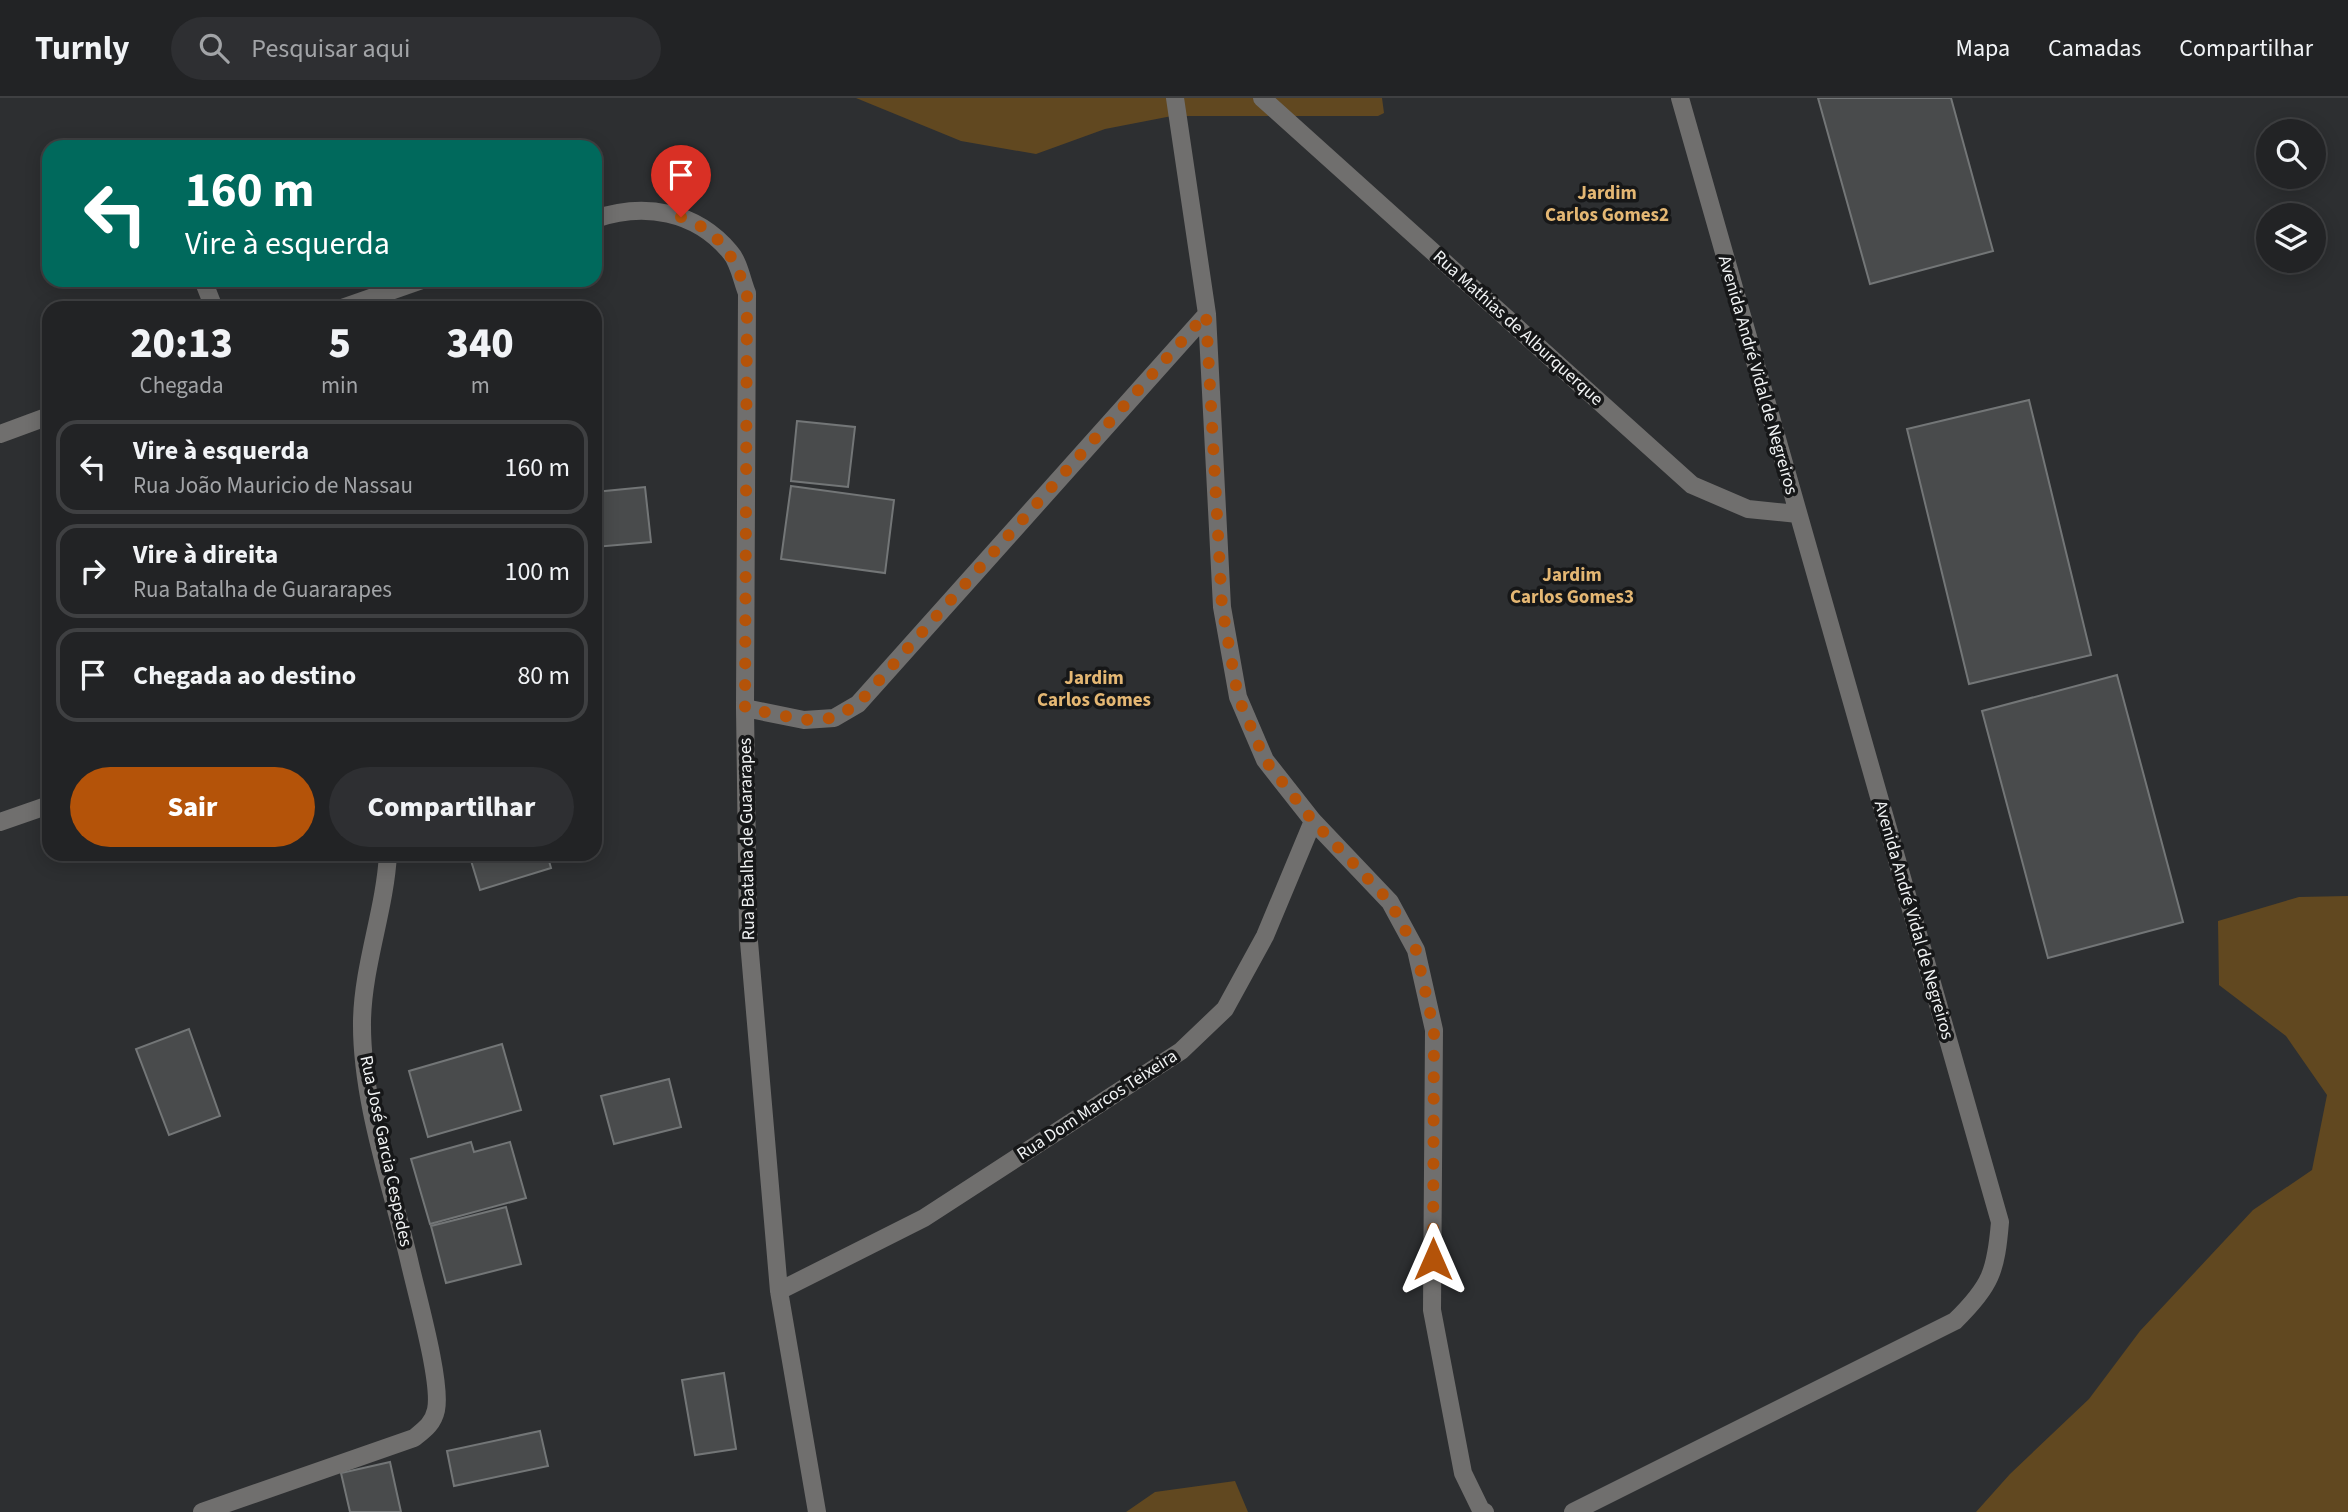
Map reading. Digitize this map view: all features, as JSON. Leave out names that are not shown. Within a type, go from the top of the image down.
[{"type":"street","name":"Rua Mathias de Alburquerque","points":[[1262,98],[1692,485],[1748,509],[1798,514]]},
{"type":"street","name":"Avenida André Vidal de Negreiros","points":[[1573,1512],[1955,1321],[1982,1294],[1997,1259],[2000,1222],[1680,98]]},
{"type":"street","points":[[1175,99],[1206,314],[1222,607],[1238,697],[1265,760],[1313,821],[1390,902],[1416,950],[1434,1030],[1432,1310],[1463,1473],[1481,1510],[1485,1512]]},
{"type":"street","name":"Rua Batalha de Guararapes","points":[[602,217],[614,213],[661,210],[701,225],[732,254],[747,293],[745,708],[748,930],[779,1290],[817,1512]]},
{"type":"street","points":[[362,301],[402,287]]},
{"type":"street","points":[[745,708],[804,720],[834,718],[858,704],[1206,314]]},
{"type":"street","points":[[0,434],[42,419]]},
{"type":"street","points":[[0,822],[42,807]]},
{"type":"street","name":"Rua Dom Marcos Teixeira","points":[[779,1290],[924,1218],[1181,1051],[1224,1009],[1265,936],[1313,821]]},
{"type":"street","name":"Rua José Garcia Cespedes","points":[[202,1512],[414,1438],[429,1427],[436,1410],[436,1388],[364,1069],[362,1019],[370,963],[386,893],[388,861]]},
{"type":"shaded area","points":[[856,98],[1382,98],[1384,113],[1378,116],[1172,116],[1105,129],[1036,154],[961,141]]},
{"type":"shaded area","points":[[2348,896],[2348,1512],[1976,1512],[2010,1474],[2089,1399],[2140,1331],[2253,1210],[2312,1170],[2327,1095],[2286,1036],[2219,985],[2218,921],[2299,897]]},
{"type":"shaded area","points":[[1235,1481],[1248,1512],[1126,1512],[1155,1492]]},
{"type":"building","points":[[1818,98],[1951,98],[1993,251],[1870,284]]},
{"type":"building","points":[[2029,400],[2091,655],[1969,684],[1907,429]]},
{"type":"building","points":[[797,421],[855,427],[848,487],[791,481]]},
{"type":"building","points":[[791,486],[894,500],[885,573],[781,559]]},
{"type":"building","points":[[645,487],[651,542],[602,546],[602,491]]},
{"type":"building","points":[[2117,675],[2183,922],[2048,958],[1982,711]]},
{"type":"building","points":[[471,861],[549,861],[551,868],[480,890]]},
{"type":"building","points":[[189,1029],[220,1116],[169,1135],[136,1049]]},
{"type":"building","points":[[502,1044],[521,1110],[428,1137],[409,1071]]},
{"type":"building","points":[[669,1079],[681,1127],[614,1144],[601,1096]]},
{"type":"building","points":[[471,1142],[474,1152],[510,1142],[526,1198],[430,1224],[411,1159]]},
{"type":"building","points":[[506,1207],[521,1264],[446,1283],[431,1226]]},
{"type":"building","points":[[724,1373],[736,1449],[695,1455],[682,1380]]},
{"type":"building","points":[[540,1431],[548,1466],[454,1486],[447,1451]]},
{"type":"building","points":[[390,1462],[401,1512],[350,1512],[341,1473]]},
{"type":"district","name":"Jardim Carlos Gomes2","points":[[1607,204]]},
{"type":"district","name":"Jardim Carlos Gomes3","points":[[1572,586]]},
{"type":"district","name":"Jardim Carlos Gomes","points":[[1094,689]]},
{"type":"route","points":[[681,217],[701,225],[732,254],[747,293],[745,708],[804,720],[834,718],[858,704],[1206,314],[1222,607],[1238,697],[1265,760],[1313,821],[1390,902],[1416,950],[1434,1030],[1433,1259]]}]
